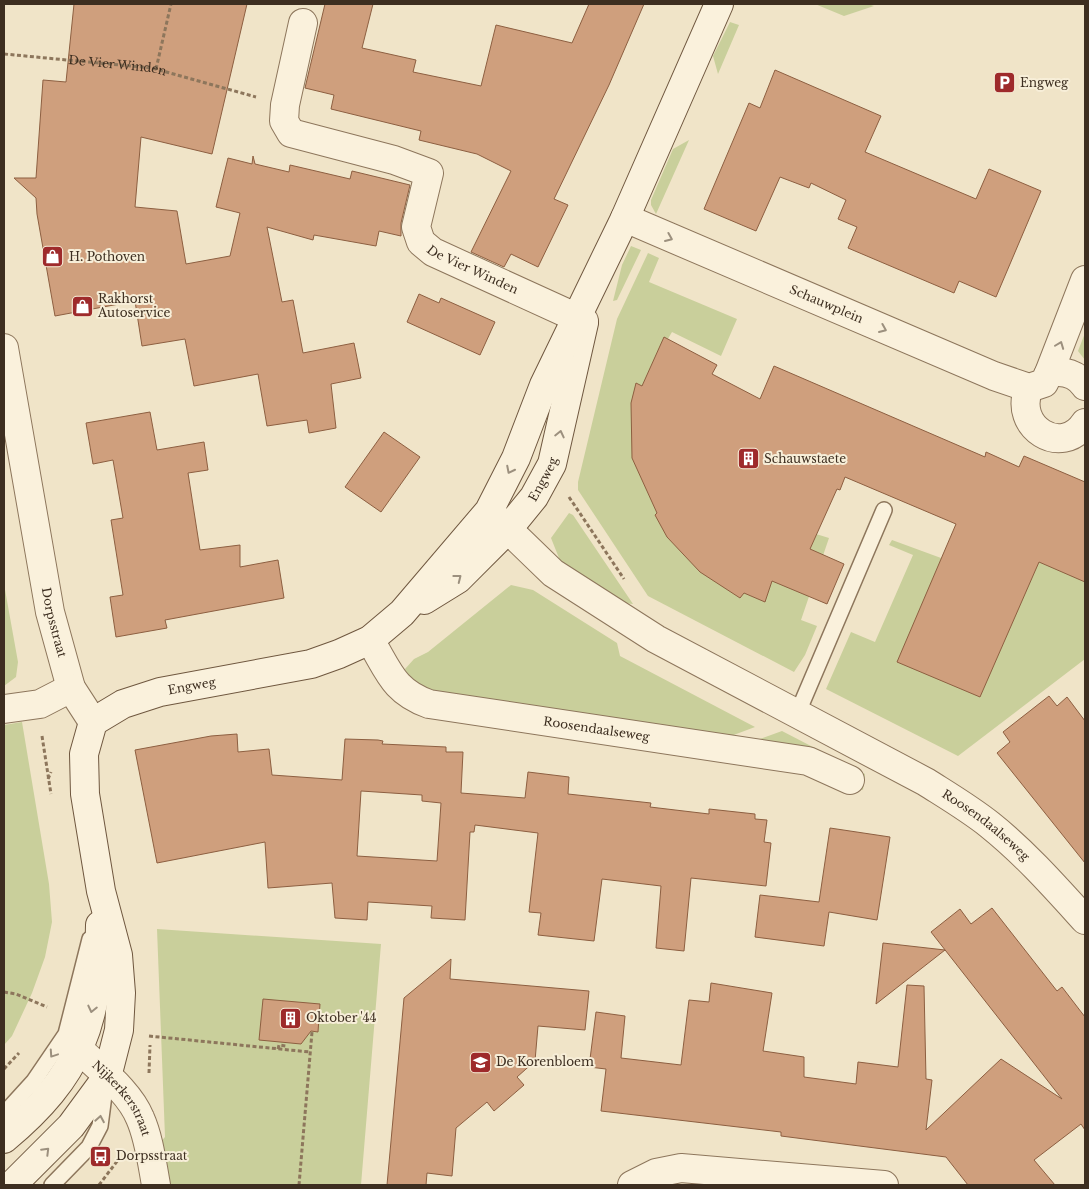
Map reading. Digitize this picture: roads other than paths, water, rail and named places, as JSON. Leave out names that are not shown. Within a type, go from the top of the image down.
[{"type":"street","name":"Engweg","points":[[93,722],[123,704],[150,695],[310,664],[370,640],[402,613],[499,520],[534,497],[552,464],[580,319],[591,287],[625,218],[719,4]]},
{"type":"street","name":"De Vier Winden","points":[[303,23],[285,106],[284,121],[291,133],[394,160],[429,173],[416,227],[421,242],[433,252],[580,319]]},
{"type":"street","name":"Schauwplein","points":[[625,218],[994,376],[1039,381],[1057,371],[1070,374],[1081,380],[1085,386]]},
{"type":"street","points":[[1085,280],[1039,381],[1025,406],[1028,418],[1035,429],[1046,436],[1060,438],[1072,435],[1085,423]]},
{"type":"street","name":"Engweg","points":[[499,520],[516,458],[544,385],[580,319]]},
{"type":"street","name":"Dorpsstraat","points":[[4,348],[50,612],[71,688],[93,722]]},
{"type":"street","name":"Roosendaalseweg","points":[[499,520],[553,574],[648,634],[798,712],[926,782],[970,810],[990,825],[1038,868],[1085,920]]},
{"type":"street","name":"Roosendaalseweg","points":[[370,640],[400,689],[415,699],[429,704],[808,761],[850,780]]},
{"type":"street","points":[[4,709],[40,704],[71,688]]},
{"type":"street","points":[[12,1185],[71,1126],[107,1077],[119,1030],[121,993],[118,954],[101,891],[85,794],[84,754],[93,722]]},
{"type":"street","points":[[4,1139],[54,1091],[79,1049],[96,994],[100,962],[101,891]]},
{"type":"street","name":"Nijkerkerstraat","points":[[79,1049],[131,1102],[140,1118],[151,1155],[156,1185]]},
{"type":"street","points":[[632,1185],[656,1173],[682,1168],[884,1185]]},
{"type":"lane","points":[[798,712],[884,510]]},
{"type":"lane","points":[[4,1114],[34,1081],[66,1034],[72,1016],[101,891]]},
{"type":"lane","points":[[52,1185],[89,1147],[100,1126],[107,1077]]},
{"type":"place","name":"Engweg","points":[[1004,83]]},
{"type":"place","name":"H. Pothoven","points":[[53,257]]},
{"type":"place","name":"Rakhorst Autoservice","points":[[82,306]]},
{"type":"place","name":"Schauwstaete","points":[[748,459]]},
{"type":"place","name":"Oktober '44","points":[[290,1018]]},
{"type":"place","name":"De Korenbloem","points":[[480,1062]]},
{"type":"place","name":"Dorpsstraat","points":[[100,1156]]}]
